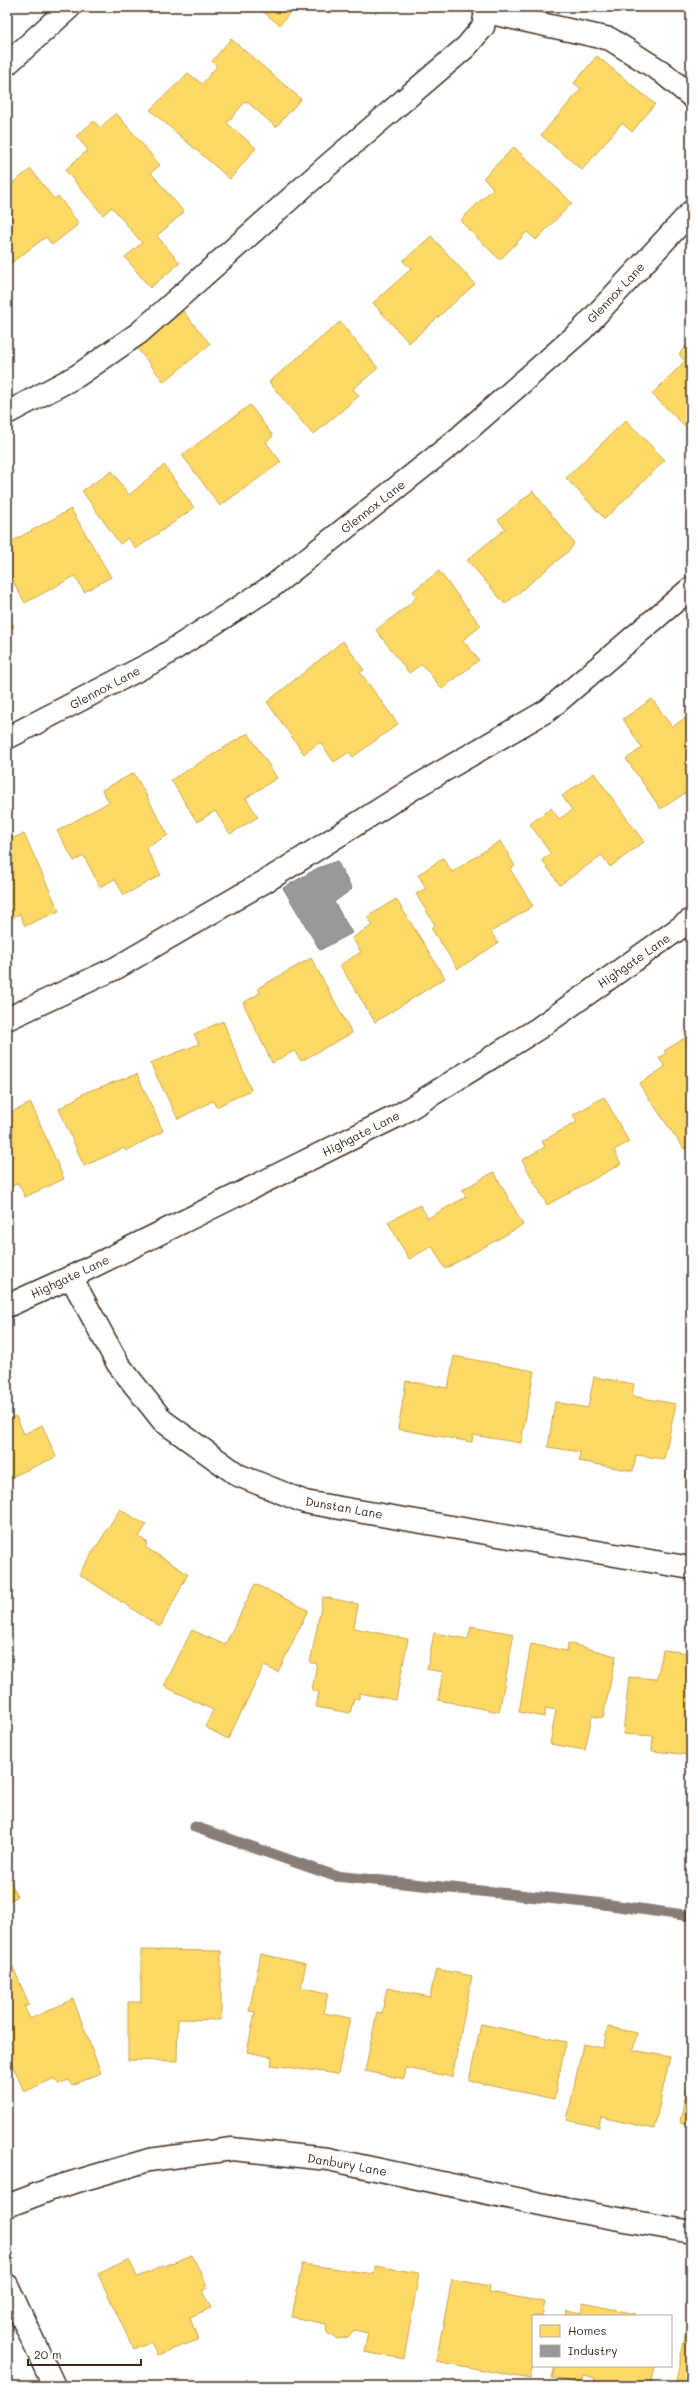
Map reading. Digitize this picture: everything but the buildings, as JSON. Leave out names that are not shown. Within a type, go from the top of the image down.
[{"type":"street","points":[[7,64],[70,7]]},
{"type":"street","points":[[7,414],[77,376],[139,333],[326,167],[466,47],[483,27],[485,9],[610,39],[662,72],[691,96]]},
{"type":"street","name":"Glennox Lane","points":[[7,738],[157,660],[274,585],[453,444],[582,330],[691,212]]},
{"type":"street","points":[[7,1019],[116,968],[271,878],[416,786],[548,710],[691,588]]},
{"type":"street","name":"Highgate Lane","points":[[7,1306],[71,1277],[399,1116],[539,1028],[691,920]]},
{"type":"street","name":"Dunstan Lane","points":[[71,1277],[118,1364],[163,1421],[238,1475],[305,1502],[691,1568]]},
{"type":"street","name":"Danbury Lane","points":[[7,2206],[54,2188],[148,2160],[232,2148],[328,2159],[564,2209],[691,2232]]},
{"type":"street","points":[[7,2285],[54,2386]]},
{"type":"waterway","points":[[195,1827],[335,1876],[596,1903],[691,1916]]}]
